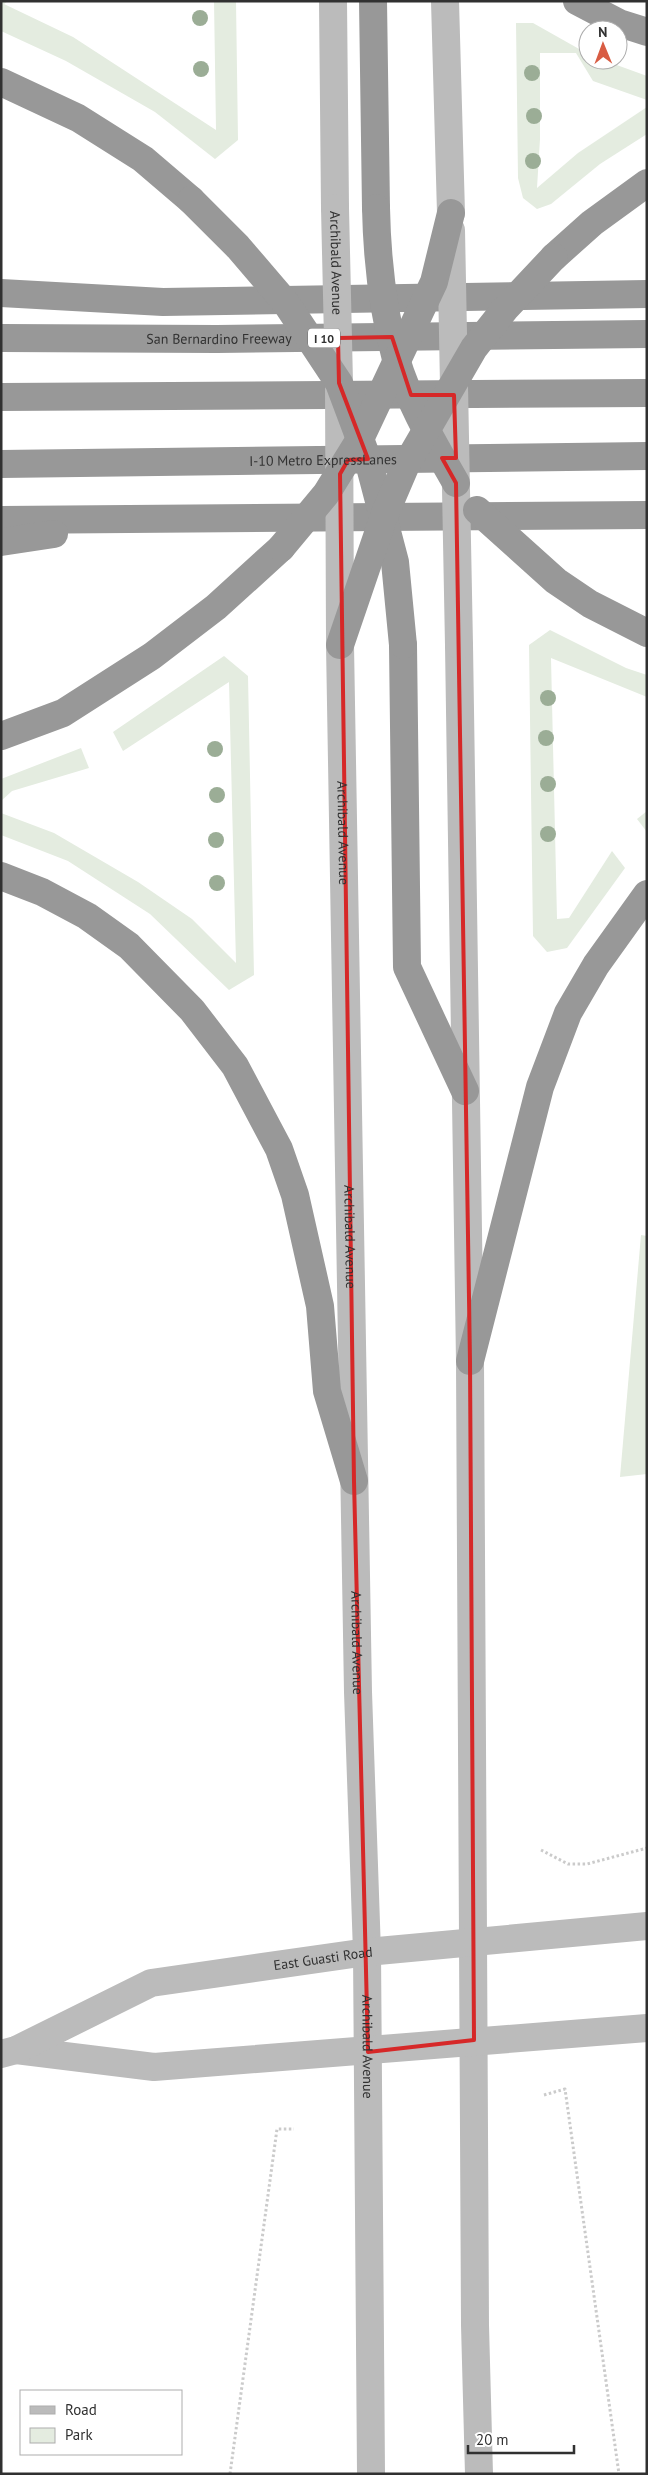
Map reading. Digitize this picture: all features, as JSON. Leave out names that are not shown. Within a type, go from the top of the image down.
[{"type":"highway","points":[[373,1],[376,241],[385,307],[397,360],[427,429],[456,483],[477,510],[556,581],[590,604],[647,633]]},
{"type":"highway","points":[[577,1],[619,24],[647,32]]},
{"type":"highway","points":[[1,82],[94,129],[143,159],[191,200],[238,247],[286,303],[339,383],[360,439],[384,516],[395,562],[403,645],[407,967],[465,1091]]},
{"type":"highway","points":[[340,644],[384,516],[405,467],[474,348],[499,316],[554,257],[592,223],[647,183]]},
{"type":"highway","points":[[1,736],[63,712],[152,656],[216,607],[281,548],[326,494],[360,439],[434,282],[451,214]]},
{"type":"highway","points":[[1,293],[163,302],[647,294]]},
{"type":"highway","name":"San Bernardino Freeway","points":[[1,338],[217,339],[647,334]]},
{"type":"highway","points":[[1,397],[647,393]]},
{"type":"highway","name":"I-10 Metro ExpressLanes","points":[[1,464],[647,456]]},
{"type":"highway","points":[[1,520],[647,515]]},
{"type":"highway","points":[[1,542],[151,518]]},
{"type":"highway","points":[[1,876],[42,892],[87,916],[129,946],[192,1010],[235,1066],[279,1149],[295,1195],[320,1306],[327,1391],[354,1481]]},
{"type":"highway","points":[[470,1361],[540,1087],[561,1031],[568,1013],[596,965],[647,894]]},
{"type":"main road","name":"Archibald Avenue","points":[[333,1],[340,474],[340,644],[354,1481],[358,1692],[367,1952],[371,2474]]},
{"type":"main road","points":[[445,1],[459,645],[470,1361],[475,2325],[479,2474]]},
{"type":"main road","name":"East Guasti Road","points":[[9,2052],[151,1983],[367,1952],[647,1926]]},
{"type":"main road","name":"East Guasti Road","points":[[9,2052],[154,2067],[368,2052],[474,2040],[647,2028]]},
{"type":"path","points":[[541,1850],[568,1864],[588,1864],[647,1848]]},
{"type":"path","points":[[544,2095],[565,2089],[619,2474]]},
{"type":"path","points":[[230,2474],[277,2130],[294,2129]]},
{"type":"highlighted area","points":[[392,337],[411,395],[454,395],[456,458],[442,458],[456,483],[470,1361],[474,2040],[368,2052],[354,1481],[340,474],[348,460],[368,459],[339,383],[338,338]]},
{"type":"green space","points":[[1,1],[8,1],[4,4],[73,37],[216,130],[214,1],[236,1],[238,140],[215,159],[155,112],[66,61],[1,31]]},
{"type":"green space","points":[[516,23],[533,23],[578,48],[578,56],[576,53],[540,53],[540,139],[537,188],[578,153],[647,107],[647,134],[600,164],[551,204],[537,209],[523,198],[518,178]]},
{"type":"green space","points":[[628,69],[647,76],[647,100],[593,81],[586,70]]},
{"type":"green space","points":[[550,630],[626,668],[647,675],[647,697],[551,658],[557,919],[569,918],[612,851],[625,868],[567,948],[547,952],[533,936],[529,645]]},
{"type":"green space","points":[[224,656],[248,676],[254,975],[229,990],[150,914],[68,861],[1,835],[1,813],[54,833],[138,882],[192,919],[236,963],[229,682],[123,751],[113,732]]},
{"type":"green space","points":[[81,748],[89,768],[12,791],[1,801],[1,779]]},
{"type":"green space","points":[[647,811],[647,832],[637,819]]},
{"type":"green space","points":[[641,1235],[647,1236],[647,1474],[620,1477]]}]
